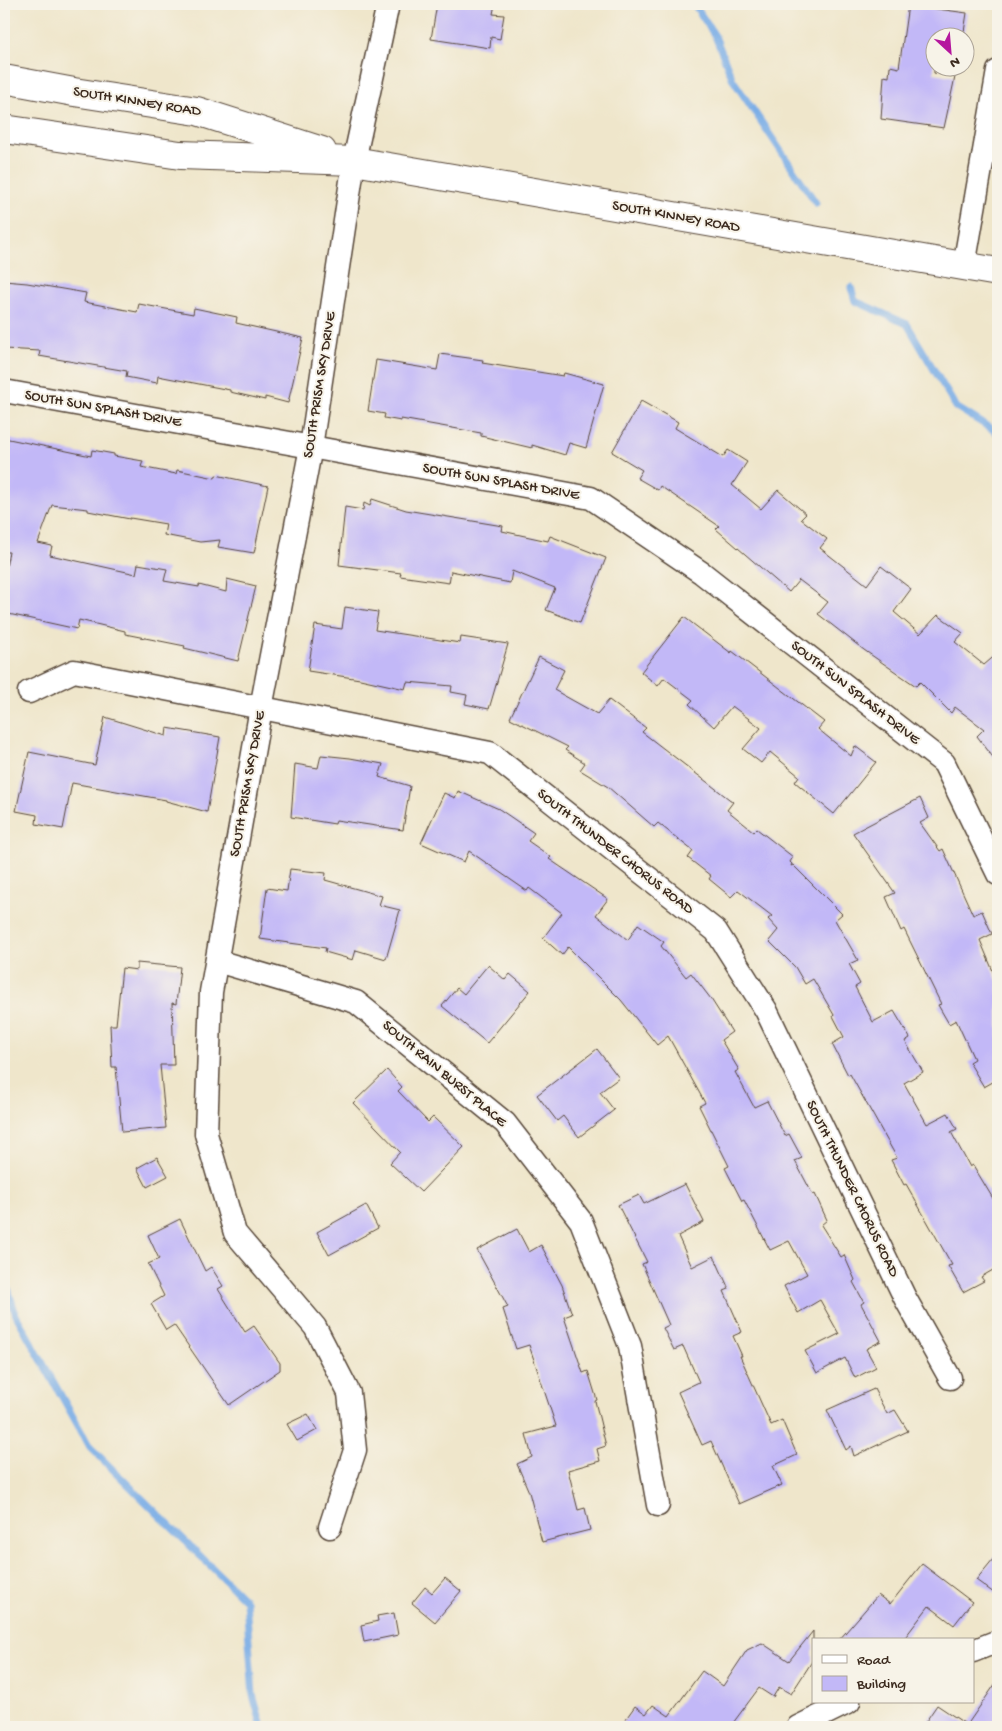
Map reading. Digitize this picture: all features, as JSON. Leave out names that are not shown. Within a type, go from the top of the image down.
[{"type":"main road","name":"SOUTH KINNEY ROAD","points":[[4,79],[197,111],[354,161]]},
{"type":"main road","name":"SOUTH KINNEY ROAD","points":[[4,129],[180,155],[354,161],[998,272]]},
{"type":"street","name":"SOUTH PRISM SKY DRIVE","points":[[330,1527],[355,1450],[349,1392],[315,1327],[235,1233],[206,1134],[212,992],[261,708],[311,448],[354,161],[388,4]]},
{"type":"street","points":[[964,266],[998,71]]},
{"type":"street","name":"SOUTH SUN SPLASH DRIVE","points":[[4,391],[591,498],[702,573],[944,763],[998,874]]},
{"type":"street","name":"SOUTH THUNDER CHORUS ROAD","points":[[29,692],[74,671],[490,753],[716,931],[766,1010],[905,1298],[950,1378]]},
{"type":"street","name":"SOUTH RAIN BURST PLACE","points":[[217,961],[356,1002],[506,1123],[582,1221],[630,1346],[658,1506]]},
{"type":"street","points":[[974,1651],[998,1641]]},
{"type":"street","points":[[798,1727],[845,1704]]},
{"type":"building","points":[[437,4],[495,4],[493,14],[504,15],[500,39],[491,37],[490,48],[431,39]]},
{"type":"building","points":[[908,5],[967,13],[965,28],[924,28],[924,78],[955,78],[944,128],[881,119],[884,76],[889,77],[890,66],[899,68]]},
{"type":"building","points":[[4,281],[86,293],[84,302],[137,312],[139,304],[193,314],[194,308],[237,317],[236,323],[303,338],[288,403],[265,397],[265,400],[230,392],[230,390],[158,376],[157,383],[126,377],[127,371],[39,356],[40,351],[4,349]]},
{"type":"building","points":[[440,354],[483,360],[482,363],[563,376],[564,373],[604,384],[586,448],[569,443],[565,455],[532,445],[532,448],[481,436],[481,433],[401,419],[401,421],[384,418],[385,414],[368,411],[376,360],[437,370]]},
{"type":"building","points":[[641,401],[678,422],[675,428],[723,457],[728,450],[747,462],[732,485],[761,509],[778,490],[806,514],[801,519],[827,539],[820,548],[867,585],[881,566],[911,589],[894,612],[920,634],[938,615],[963,633],[955,642],[984,665],[998,653],[998,764],[977,736],[984,729],[955,707],[951,713],[920,682],[916,686],[864,650],[818,614],[828,602],[799,580],[789,592],[716,529],[719,526],[660,486],[658,490],[637,478],[642,470],[612,452]]},
{"type":"building","points":[[4,438],[91,456],[92,450],[114,454],[114,456],[143,461],[141,467],[176,474],[177,470],[215,478],[216,475],[268,486],[254,553],[218,547],[220,540],[200,542],[164,535],[166,524],[88,511],[88,509],[52,505],[38,543],[52,546],[50,555],[136,574],[138,564],[167,569],[164,581],[199,587],[199,585],[226,592],[227,579],[256,586],[238,661],[184,648],[185,646],[125,634],[125,631],[79,620],[77,629],[4,613],[4,578],[9,552],[4,552]]},
{"type":"building","points":[[372,499],[406,510],[503,526],[502,531],[548,541],[550,536],[606,558],[580,623],[546,610],[555,588],[512,571],[510,583],[451,571],[449,583],[400,576],[401,573],[339,565],[345,507],[363,510],[364,503],[370,506]]},
{"type":"building","points":[[345,607],[378,612],[375,630],[460,643],[461,637],[508,644],[489,709],[465,704],[467,695],[451,692],[452,686],[407,682],[405,689],[360,679],[308,671],[315,625],[342,629]]},
{"type":"building","points":[[684,617],[731,653],[732,651],[824,722],[818,729],[851,756],[855,746],[876,762],[834,814],[795,782],[799,776],[770,752],[761,763],[743,749],[761,728],[732,706],[714,727],[689,704],[693,700],[664,678],[658,686],[641,672]]},
{"type":"building","points":[[539,657],[564,670],[554,690],[597,714],[609,700],[646,728],[642,732],[733,802],[727,810],[754,832],[757,829],[793,857],[790,862],[791,866],[793,865],[842,914],[835,920],[858,960],[849,964],[860,984],[855,987],[873,1022],[894,1011],[910,1038],[905,1041],[923,1072],[904,1083],[927,1124],[948,1113],[957,1129],[951,1132],[970,1167],[973,1165],[998,1207],[998,1267],[981,1277],[984,1281],[963,1292],[948,1266],[952,1265],[891,1160],[897,1158],[832,1044],[844,1037],[834,1015],[813,979],[805,984],[795,967],[769,941],[778,930],[768,919],[772,916],[738,890],[731,897],[709,879],[711,876],[688,858],[693,851],[658,823],[654,827],[608,787],[580,770],[585,763],[565,750],[568,747],[510,718]]},
{"type":"building","points":[[105,717],[166,736],[167,728],[220,737],[207,812],[166,800],[72,783],[63,829],[36,824],[37,815],[16,811],[29,752],[95,765]]},
{"type":"building","points":[[321,755],[383,764],[379,777],[410,786],[403,830],[336,820],[335,824],[291,817],[295,764],[318,768]]},
{"type":"building","points":[[458,791],[499,809],[534,833],[528,841],[551,857],[549,859],[608,899],[596,915],[628,940],[638,924],[664,942],[661,946],[686,977],[691,973],[711,999],[732,1032],[721,1040],[739,1070],[735,1072],[754,1107],[767,1101],[785,1136],[789,1134],[802,1158],[795,1161],[813,1195],[815,1194],[827,1220],[821,1225],[841,1257],[844,1255],[855,1280],[853,1282],[864,1302],[861,1304],[881,1341],[866,1349],[876,1367],[855,1378],[845,1358],[817,1373],[805,1351],[839,1334],[820,1300],[798,1313],[784,1286],[807,1274],[789,1241],[770,1250],[725,1168],[729,1166],[699,1106],[705,1103],[668,1036],[657,1045],[621,1000],[568,947],[562,955],[543,938],[562,913],[529,888],[527,891],[469,851],[464,862],[421,843],[444,793],[455,798]]},
{"type":"building","points":[[920,798],[929,818],[920,823],[940,851],[943,849],[973,915],[982,911],[992,934],[980,940],[998,983],[998,1079],[984,1087],[969,1062],[974,1059],[956,1020],[949,1024],[938,1005],[941,1004],[904,929],[901,931],[886,897],[895,893],[853,833]]},
{"type":"building","points":[[290,869],[326,873],[325,880],[382,896],[379,905],[400,910],[386,959],[356,950],[353,960],[325,952],[326,948],[260,939],[267,888],[287,891]]},
{"type":"building","points":[[137,963],[180,967],[176,1004],[172,1003],[174,1065],[160,1065],[166,1128],[122,1132],[116,1067],[112,1067],[110,1025],[116,1025],[122,968],[137,970]]},
{"type":"building","points":[[488,965],[505,980],[510,974],[530,991],[487,1043],[442,1006],[457,988],[464,994]]},
{"type":"building","points":[[597,1049],[619,1078],[600,1092],[614,1110],[579,1137],[563,1116],[557,1121],[537,1095]]},
{"type":"building","points":[[387,1070],[402,1087],[398,1091],[428,1122],[433,1117],[464,1147],[421,1192],[390,1163],[400,1152],[353,1103]]},
{"type":"building","points":[[157,1157],[168,1176],[147,1187],[137,1168]]},
{"type":"building","points":[[685,1184],[704,1222],[678,1236],[692,1267],[714,1256],[729,1289],[724,1291],[742,1332],[733,1336],[742,1356],[740,1356],[771,1425],[782,1420],[797,1455],[773,1466],[782,1485],[739,1504],[711,1441],[702,1445],[678,1392],[699,1382],[683,1346],[674,1350],[663,1328],[669,1325],[642,1264],[647,1262],[618,1205],[639,1195],[644,1204]]},
{"type":"building","points":[[366,1205],[378,1228],[329,1255],[317,1232]]},
{"type":"building","points":[[180,1219],[205,1271],[211,1267],[223,1286],[218,1289],[245,1332],[254,1326],[280,1363],[280,1370],[229,1405],[174,1325],[166,1330],[151,1304],[164,1296],[148,1264],[159,1259],[148,1235]]},
{"type":"building","points":[[517,1229],[529,1252],[541,1245],[562,1285],[572,1314],[564,1317],[583,1373],[588,1371],[597,1400],[595,1401],[606,1446],[597,1449],[600,1461],[568,1470],[578,1510],[585,1508],[590,1530],[542,1542],[529,1492],[517,1464],[532,1457],[526,1434],[556,1426],[529,1345],[516,1349],[503,1309],[508,1307],[477,1250]]},
{"type":"building","points":[[874,1389],[887,1414],[895,1410],[908,1431],[854,1456],[851,1446],[846,1450],[827,1410]]},
{"type":"building","points":[[308,1414],[317,1430],[297,1441],[287,1424]]},
{"type":"building","points":[[998,1553],[998,1596],[976,1580]]},
{"type":"building","points":[[922,1564],[972,1602],[954,1625],[929,1606],[905,1638],[841,1638],[878,1595],[890,1604]]},
{"type":"building","points":[[445,1578],[461,1591],[435,1622],[412,1603],[425,1587],[432,1593]]},
{"type":"building","points":[[394,1613],[398,1635],[364,1642],[361,1625],[378,1621],[377,1616]]},
{"type":"building","points":[[813,1631],[812,1662],[791,1694],[779,1687],[773,1697],[759,1688],[730,1727],[620,1727],[635,1706],[646,1714],[653,1705],[669,1716],[702,1671],[723,1686],[747,1650],[762,1643],[789,1661]]},
{"type":"building","points":[[998,1680],[998,1727],[922,1727],[937,1705],[967,1725]]},
{"type":"waterway","points":[[694,4],[715,36],[733,80],[816,203]]},
{"type":"waterway","points":[[851,287],[855,301],[907,324],[956,407],[998,433]]},
{"type":"waterway","points":[[4,1275],[16,1315],[90,1447],[246,1601],[253,1695],[262,1727]]}]
